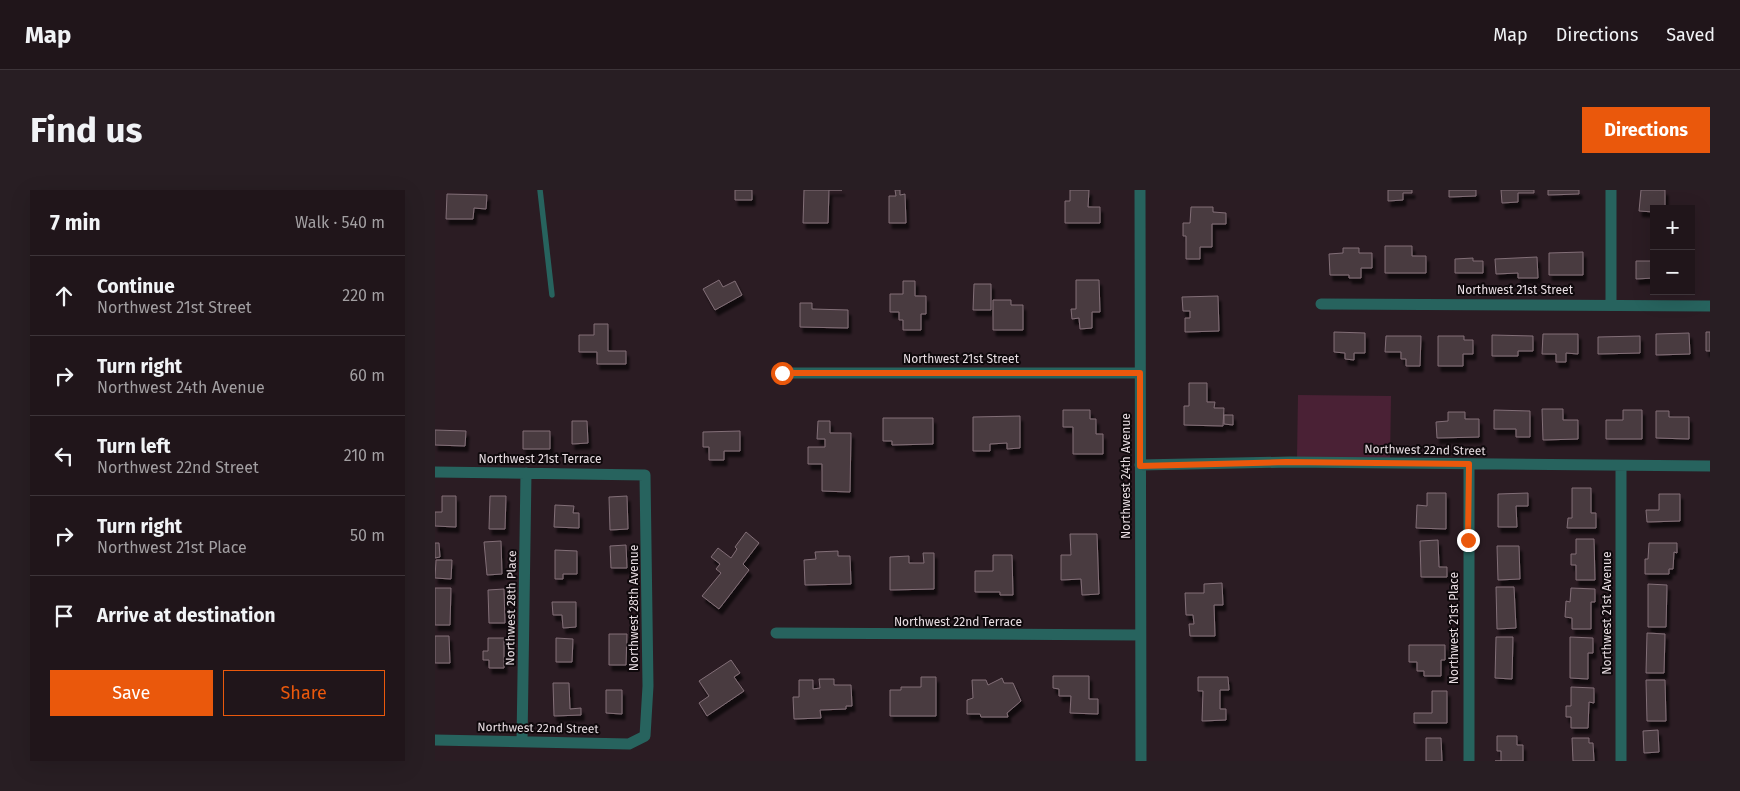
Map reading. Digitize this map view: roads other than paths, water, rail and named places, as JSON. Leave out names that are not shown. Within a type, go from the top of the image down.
[{"type":"street","name":"Northwest 24th Avenue","points":[[1140,190],[1141,761]]},
{"type":"street","points":[[1611,190],[1611,305]]},
{"type":"street","name":"Northwest 21st Street","points":[[1321,304],[1710,306]]},
{"type":"street","name":"Northwest 21st Street","points":[[782,373],[1140,373]]},
{"type":"street","name":"Northwest 22nd Street","points":[[1140,466],[1286,462],[1710,466]]},
{"type":"street","name":"Northwest 21st Place","points":[[1469,464],[1469,761]]},
{"type":"street","name":"Northwest 21st Avenue","points":[[1621,466],[1621,761]]},
{"type":"street","name":"Northwest 21st Terrace","points":[[435,472],[644,475]]},
{"type":"street","name":"Northwest 28th Place","points":[[522,742],[527,473]]},
{"type":"street","name":"Northwest 28th Avenue","points":[[639,739],[645,736],[648,686],[647,504],[644,475]]},
{"type":"street","name":"Northwest 22nd Terrace","points":[[776,633],[1140,636]]},
{"type":"street","name":"Northwest 22nd Street","points":[[435,740],[629,744],[639,739]]},
{"type":"lane","points":[[540,190],[552,295]]}]
